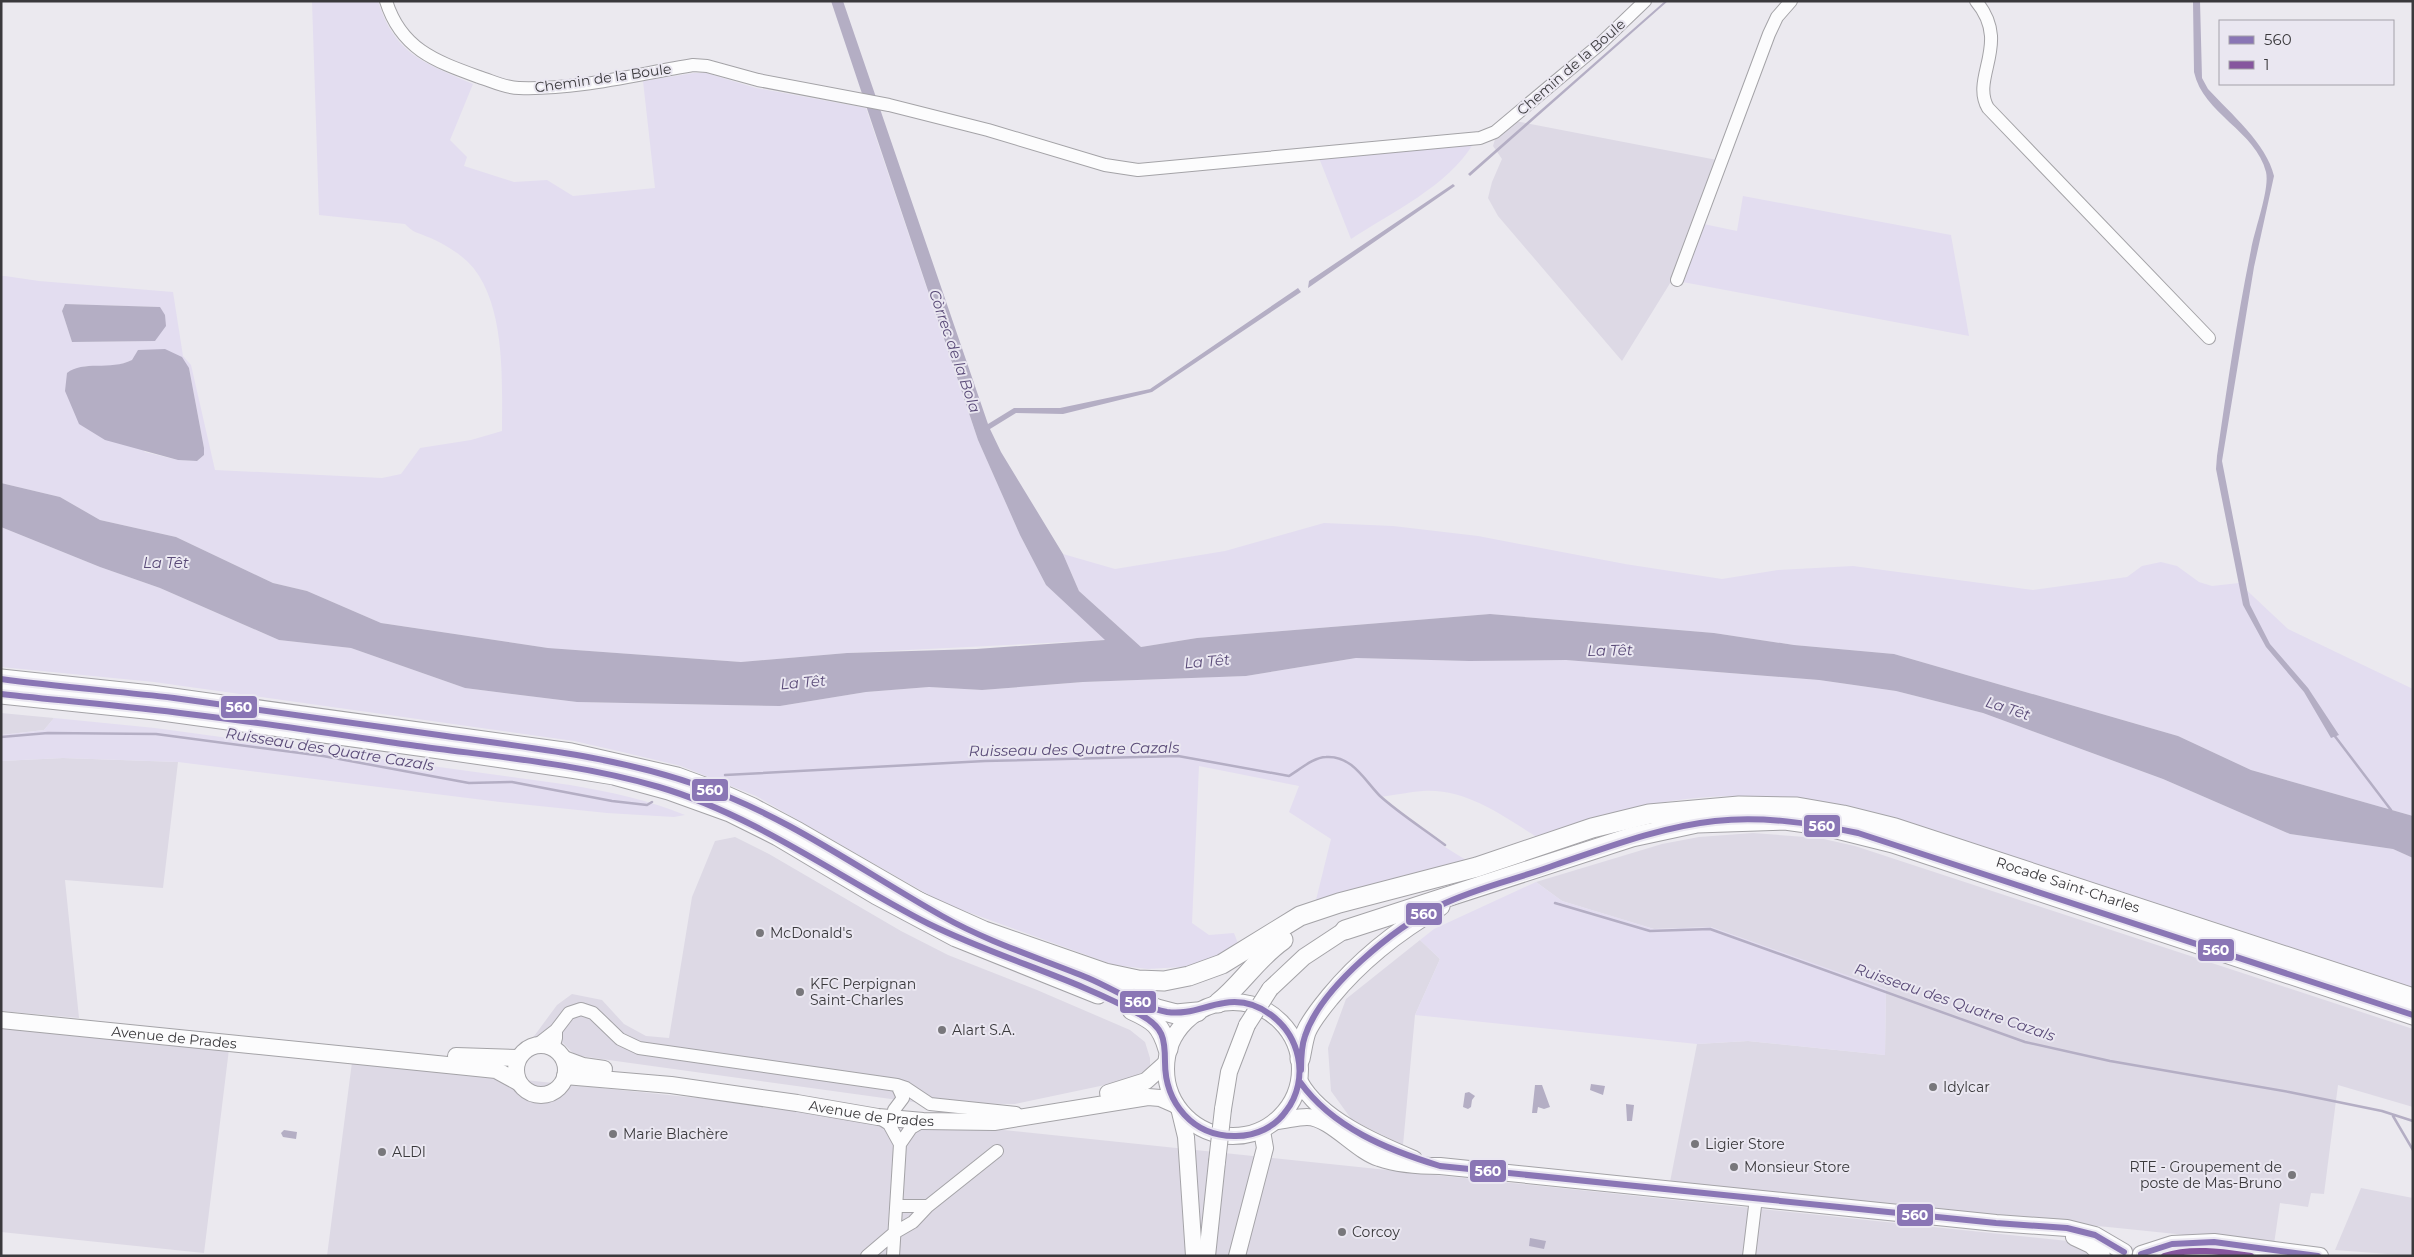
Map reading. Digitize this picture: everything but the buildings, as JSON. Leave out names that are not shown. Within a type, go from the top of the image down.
[{"type":"highway","points":[[1,679],[161,697],[561,752],[624,764],[677,777],[751,807],[949,921],[1092,986],[1156,1023],[1163,1033],[1166,1057]]},
{"type":"highway","points":[[1,694],[155,710],[443,749],[588,771],[669,790],[730,812],[778,836],[877,895],[956,937],[1157,1009],[1176,1014],[1197,1012]]},
{"type":"highway","points":[[917,901],[984,931],[1105,973],[1138,980],[1164,981],[1189,976],[1222,964],[1300,916],[1339,903],[1476,867],[1592,828],[1650,814],[1714,807]]},
{"type":"highway","points":[[1345,930],[1368,916],[1559,849],[1663,817],[1714,807]]},
{"type":"highway","name":"Rocade Saint-Charles","points":[[1714,807],[1797,807],[1843,815],[1895,828],[2413,998]]},
{"type":"highway","points":[[1218,1003],[1236,989],[1266,952],[1316,921],[1427,890],[1650,814]]},
{"type":"highway","name":"Rocade Saint-Charles","points":[[1600,848],[1632,837],[1697,823],[1753,820],[1821,825],[1902,846],[2413,1015]]},
{"type":"highway","points":[[1345,930],[1600,848]]},
{"type":"highway","points":[[1300,1059],[1306,1031],[1320,1009],[1344,980],[1379,946],[1406,926],[1442,905],[1600,848]]},
{"type":"main road","points":[[1207,1256],[1223,1109],[1229,1072],[1247,1025],[1270,989],[1304,957],[1345,930]]},
{"type":"main road","points":[[1178,1109],[1191,1122],[1213,1134],[1238,1136],[1262,1131],[1277,1121],[1287,1111],[1300,1082],[1300,1059],[1286,1028],[1271,1014],[1240,1002],[1218,1003],[1197,1012],[1180,1028],[1166,1057],[1167,1085],[1178,1109],[1186,1137],[1194,1256]]},
{"type":"main road","name":"Avenue de Prades","points":[[1,1020],[346,1053],[496,1070],[518,1082]]},
{"type":"main road","points":[[552,1050],[565,1076],[559,1087],[547,1094],[530,1093],[518,1082],[516,1074],[518,1058],[523,1051],[552,1050]]},
{"type":"main road","name":"Avenue de Prades","points":[[552,1050],[583,1066],[894,1110],[941,1114],[1016,1113],[1127,1089],[1146,1081],[1166,1057]]},
{"type":"main road","name":"Avenue de Prades","points":[[346,1053],[518,1058]]},
{"type":"main road","name":"Avenue de Prades","points":[[565,1076],[670,1085],[878,1117],[924,1121],[994,1122],[1148,1097],[1160,1098],[1178,1109]]},
{"type":"main road","points":[[1300,1082],[1318,1107],[1337,1119],[1413,1158],[1440,1166]]},
{"type":"main road","points":[[1277,1121],[1309,1117],[1324,1122],[1355,1146],[1378,1158],[1414,1165],[1440,1166],[1996,1223],[2068,1228],[2095,1235],[2120,1254],[2130,1251],[2143,1255],[2159,1248],[2189,1242],[2214,1242],[2320,1256]]},
{"type":"main road","points":[[1237,1256],[1265,1148],[1262,1131]]},
{"type":"main road","points":[[1996,1223],[2069,1235],[2091,1246],[2102,1256]]},
{"type":"main road","points":[[2176,1256],[2212,1249],[2260,1249]]},
{"type":"street","name":"Chemin de la Boule","points":[[386,1],[391,16],[401,34],[418,50],[440,62],[506,86],[518,88],[574,84],[700,65],[728,70],[758,80],[888,104],[988,130],[1105,165],[1138,170],[1469,140],[1495,132],[1599,45],[1645,1]]},
{"type":"street","points":[[1677,280],[1769,34],[1777,17],[1791,1]]},
{"type":"street","points":[[1976,1],[1990,27],[1990,59],[1982,93],[1988,108],[2209,338]]},
{"type":"street","points":[[552,1050],[556,1038],[556,1030],[569,1013],[581,1010],[593,1013],[620,1039],[639,1048],[897,1085],[906,1088],[930,1104],[1016,1113]]},
{"type":"street","points":[[894,1110],[902,1098],[897,1085]]},
{"type":"street","points":[[878,1117],[889,1124],[900,1144]]},
{"type":"street","points":[[893,1256],[900,1144],[911,1128],[924,1121]]},
{"type":"street","points":[[867,1256],[894,1233],[913,1222],[928,1206],[996,1151]]},
{"type":"street","points":[[1749,1256],[1756,1198]]},
{"type":"street","points":[[896,1206],[928,1206]]},
{"type":"shaded area","points":[[312,1],[378,1],[393,34],[414,55],[440,70],[473,84],[450,140],[467,157],[464,166],[514,182],[547,180],[573,196],[655,188],[643,81],[694,73],[706,73],[756,88],[866,108],[978,440],[1020,535],[1046,585],[1106,640],[847,653],[741,662],[548,648],[381,623],[307,591],[273,583],[176,537],[100,520],[60,497],[1,483],[1,276],[173,292],[183,356],[191,365],[215,470],[382,478],[401,474],[420,448],[471,440],[502,431],[499,337],[487,291],[476,271],[454,251],[414,231],[405,224],[319,215]],"holes":[[[65,304],[160,307],[155,341],[72,342],[62,311]],[[133,360],[189,368],[204,448],[204,455],[197,461],[178,460],[145,452],[84,366],[113,367]]]},
{"type":"shaded area","points":[[1515,121],[1717,160],[1672,280],[1622,361],[1498,216],[1488,198],[1492,182],[1502,159],[1493,146],[1496,136]]},
{"type":"shaded area","points":[[1473,144],[1449,173],[1434,185],[1351,239],[1319,158]]},
{"type":"shaded area","points":[[1743,196],[1951,235],[1969,336],[1672,280],[1694,222],[1737,231]]},
{"type":"shaded area","points":[[1324,523],[1393,526],[1478,536],[1625,564],[1722,579],[1778,570],[1853,566],[2033,590],[2127,577],[2142,566],[2161,562],[2177,566],[2199,582],[2212,586],[2239,583],[2288,629],[2413,689],[2413,816],[2251,770],[2178,736],[1894,654],[1794,645],[1714,633],[1490,614],[1197,638],[1141,647],[1079,591],[1063,554],[1115,569],[1225,551]]},
{"type":"shaded area","points":[[1,527],[100,567],[160,588],[279,640],[351,648],[465,688],[577,702],[780,706],[866,692],[929,687],[982,690],[1083,682],[1246,676],[1356,658],[1469,661],[1566,660],[1819,680],[1896,691],[1983,713],[2163,779],[2290,834],[2393,849],[2413,858],[2413,989],[1854,807],[1797,799],[1742,796],[1688,799],[1660,803],[1608,815],[1540,839],[1499,813],[1455,794],[1423,791],[1381,797],[1445,847],[1469,862],[1316,900],[1331,839],[1289,812],[1299,786],[1199,766],[1192,923],[1209,935],[1234,933],[1239,946],[1197,966],[1148,969],[1114,965],[943,903],[756,796],[681,766],[574,741],[154,682],[1,667]]},
{"type":"shaded area","points":[[1,713],[54,718],[44,730],[1,735]]},
{"type":"shaded area","points":[[54,718],[155,728],[570,785],[629,797],[685,815],[674,817],[607,813],[500,802],[178,762],[63,758],[1,761],[1,735],[44,730]]},
{"type":"shaded area","points":[[63,758],[178,762],[163,888],[65,880],[79,1018],[1,1011],[1,761]]},
{"type":"shaded area","points":[[1753,833],[1819,838],[1855,846],[2413,1029],[2413,1107],[2338,1085],[2324,1194],[2311,1193],[2308,1207],[2280,1203],[2274,1244],[1670,1182],[1697,1044],[1748,1041],[1885,1055],[1886,990],[1711,927],[1654,929],[1562,901],[1536,882],[1662,844],[1699,837]]},
{"type":"shaded area","points":[[735,837],[769,854],[901,931],[948,955],[1037,990],[1130,1030],[1145,1042],[1150,1058],[1150,1066],[1141,1073],[1124,1081],[1015,1104],[920,1103],[587,1057],[575,1055],[563,1043],[532,1039],[557,1005],[572,994],[602,1000],[624,1024],[646,1036],[669,1038],[692,897],[715,841]]},
{"type":"shaded area","points":[[1536,882],[1562,901],[1654,929],[1711,927],[1886,989],[1885,1055],[1748,1041],[1697,1044],[1415,1015],[1440,959],[1420,940],[1434,929]]},
{"type":"shaded area","points":[[1420,940],[1440,959],[1415,1015],[1403,1145],[1352,1120],[1331,1091],[1328,1048],[1346,999]]},
{"type":"shaded area","points":[[1,1027],[229,1049],[204,1253],[1,1232]]},
{"type":"shaded area","points":[[352,1062],[2211,1256],[327,1256]]},
{"type":"shaded area","points":[[2361,1188],[2413,1198],[2413,1256],[2335,1250]]},
{"type":"water","name":"La Têt","points":[[831,1],[843,1],[988,424],[1014,408],[1060,408],[1150,389],[1298,288],[1301,292],[1152,392],[1063,414],[1016,413],[990,429],[1001,452],[1063,554],[1079,591],[1141,647],[1197,638],[1490,614],[1714,633],[1794,645],[1894,654],[2178,736],[2251,770],[2413,816],[2413,858],[2393,849],[2290,834],[2163,779],[1983,713],[1896,691],[1819,680],[1566,660],[1469,661],[1356,658],[1246,676],[1083,682],[982,690],[929,687],[866,692],[780,706],[577,702],[465,688],[351,648],[279,640],[160,588],[100,567],[1,527],[1,483],[60,497],[100,520],[176,537],[273,583],[307,591],[381,623],[548,648],[741,662],[847,653],[976,649],[1105,640],[1046,585],[1020,535],[978,440]]},
{"type":"water","points":[[1665,1],[1668,1],[1470,176],[1468,174]]},
{"type":"water","points":[[2193,1],[2200,1],[2202,78],[2208,89],[2256,141],[2264,152],[2274,176],[2254,267],[2222,461],[2250,605],[2270,644],[2308,688],[2339,735],[2331,738],[2304,692],[2266,647],[2243,605],[2216,469],[2241,301],[2267,179],[2260,158],[2252,145],[2218,111],[2199,87],[2194,72]]},
{"type":"water","points":[[1453,184],[1455,186],[1308,288],[1309,281]]},
{"type":"water","points":[[65,304],[160,307],[165,315],[166,326],[155,341],[72,342],[62,311]]},
{"type":"water","points":[[165,349],[182,357],[189,368],[204,448],[204,455],[197,461],[178,460],[105,440],[79,424],[65,391],[67,373],[73,369],[115,365],[132,360],[138,350]]},
{"type":"water","points":[[1591,1084],[1605,1086],[1603,1095],[1590,1090]]},
{"type":"water","points":[[1535,1085],[1542,1085],[1550,1107],[1544,1109],[1538,1107],[1537,1113],[1532,1113]]},
{"type":"water","points":[[1469,1092],[1475,1096],[1471,1107],[1468,1109],[1463,1107],[1465,1093]]},
{"type":"water","points":[[1626,1104],[1634,1105],[1632,1121],[1627,1121]]},
{"type":"water","points":[[284,1130],[297,1132],[296,1139],[283,1137],[281,1133]]},
{"type":"water","points":[[1530,1238],[1546,1241],[1544,1249],[1529,1246]]},
{"type":"waterway","name":"Ruisseau des Quatre Cazals","points":[[1,737],[48,733],[156,734],[323,756],[469,783],[512,782],[612,801],[647,805],[652,802]]},
{"type":"waterway","points":[[2334,735],[2391,810]]},
{"type":"waterway","name":"Ruisseau des Quatre Cazals","points":[[725,775],[985,761],[1178,756],[1289,776],[1317,759],[1335,757],[1351,765],[1388,803],[1445,845]]},
{"type":"waterway","name":"Ruisseau des Quatre Cazals","points":[[1555,903],[1650,931],[1710,929],[2025,1042],[2110,1061],[2289,1092],[2382,1111],[2413,1121]]},
{"type":"waterway","points":[[2393,1116],[2413,1150]]},
{"type":"transit line","name":"560","points":[[1,679],[174,698],[542,749],[638,768],[700,786],[732,798],[794,828],[959,925],[995,942],[1088,978],[1157,1010],[1175,1013],[1237,1002],[1261,1008],[1280,1023],[1294,1045],[1300,1071],[1294,1099],[1282,1117],[1264,1130],[1243,1136],[1221,1135],[1207,1131],[1184,1115],[1176,1104],[1166,1077],[1163,1040],[1158,1029],[1148,1019],[1089,990],[929,924],[764,831],[695,799],[659,787],[600,772],[539,762],[141,708],[1,694]]},
{"type":"transit line","name":"560","points":[[1301,1070],[1305,1036],[1314,1017],[1327,998],[1362,960],[1382,943],[1423,915],[1469,893],[1654,833],[1715,821],[1751,819],[1787,821],[1858,833],[2413,1015]]},
{"type":"transit line","name":"560","points":[[1300,1082],[1313,1098],[1345,1125],[1382,1145],[1440,1166],[1996,1223],[2067,1228],[2095,1235],[2124,1252]]},
{"type":"transit line","name":"560","points":[[2141,1254],[2172,1244],[2214,1242],[2318,1256]]},
{"type":"transit line","name":"1","points":[[2164,1256],[2196,1251],[2251,1256]]},
{"type":"place","name":"McDonald's","points":[[760,933]]},
{"type":"place","name":"KFC Perpignan Saint-Charles","points":[[800,992]]},
{"type":"place","name":"Alart S.A.","points":[[942,1030]]},
{"type":"place","name":"Idylcar","points":[[1933,1087]]},
{"type":"place","name":"Marie Blachère","points":[[613,1134]]},
{"type":"place","name":"Ligier Store","points":[[1695,1144]]},
{"type":"place","name":"ALDI","points":[[382,1152]]},
{"type":"place","name":"Monsieur Store","points":[[1734,1167]]},
{"type":"place","name":"RTE - Groupement de poste de Mas-Bruno","points":[[2292,1175]]},
{"type":"place","name":"Corcoy","points":[[1342,1232]]},
{"type":"water label","name":"Còrrec de la Bola","points":[[955,351]]}]
